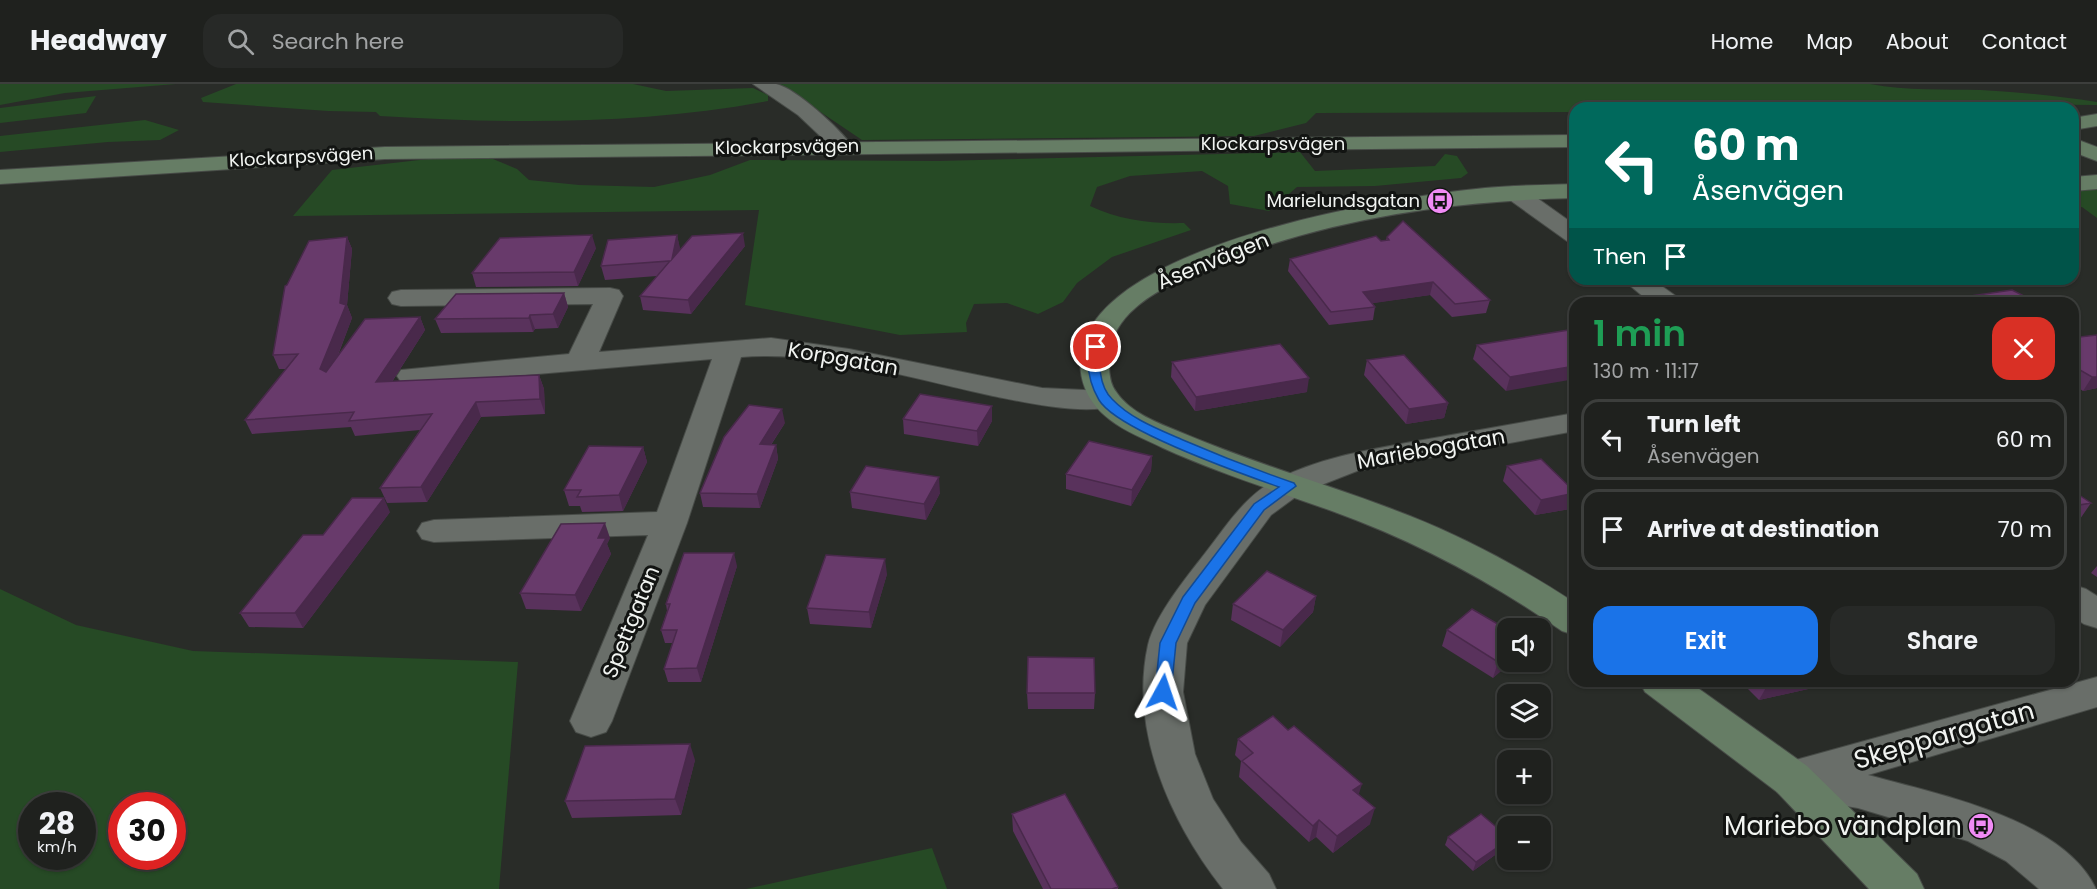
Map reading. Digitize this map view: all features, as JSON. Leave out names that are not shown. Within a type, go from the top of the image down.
[{"type":"street","points":[[762,84],[777,90],[842,146]]},
{"type":"street","points":[[2079,123],[2097,120]]},
{"type":"street","name":"Klockarpsvägen","points":[[0,177],[385,153],[842,146],[1569,141]]},
{"type":"street","points":[[2079,147],[2097,155]]},
{"type":"street","points":[[2079,184],[2097,182]]},
{"type":"street","name":"Åsenvägen","points":[[1105,400],[1095,378],[1093,359],[1098,335],[1112,314],[1136,294],[1178,271],[1274,236],[1354,216],[1477,195],[1569,191]]},
{"type":"street","points":[[1515,193],[1569,232]]},
{"type":"street","points":[[1643,285],[1660,297]]},
{"type":"street","points":[[401,298],[610,296],[580,362]]},
{"type":"street","name":"Korpgatan","points":[[411,376],[771,346],[811,351],[1042,398],[1105,400]]},
{"type":"street","name":"Spettgatan","points":[[591,721],[670,523],[730,348]]},
{"type":"street","points":[[1105,400],[1136,423],[1230,465],[1371,513],[1461,552],[1569,617]]},
{"type":"street","name":"Mariebogatan","points":[[1252,889],[1225,856],[1194,807],[1174,754],[1163,692],[1168,643],[1188,601],[1259,507],[1289,486],[1349,463],[1569,423]]},
{"type":"street","points":[[434,531],[670,523]]},
{"type":"street","points":[[2079,602],[2097,615]]},
{"type":"street","points":[[1667,687],[1792,778],[1900,889]]},
{"type":"street","name":"Skeppargatan","points":[[1792,778],[2097,692]]},
{"type":"street","points":[[1792,778],[1858,790],[1981,826],[2022,847],[2072,889]]},
{"type":"green space","points":[[0,84],[176,84],[65,93],[0,105]]},
{"type":"green space","points":[[236,84],[633,84],[666,91],[753,88],[768,95],[768,101],[672,115],[526,121],[380,116],[376,112],[203,102],[201,98]]},
{"type":"green space","points":[[779,84],[1870,84],[1912,89],[2025,93],[2097,102],[2097,105],[2079,105],[2079,102],[1569,102],[1569,112],[1316,113],[1306,123],[1254,136],[862,140]]},
{"type":"green space","points":[[96,96],[86,113],[0,123],[0,108]]},
{"type":"green space","points":[[145,120],[179,130],[160,140],[108,142],[0,152],[0,136]]},
{"type":"green space","points":[[1300,152],[1315,171],[1435,166],[1445,154],[1457,156],[1468,173],[1461,178],[1375,186],[1297,187],[1269,211],[1230,204],[1228,186],[1202,171],[1130,176],[1097,187],[1090,206],[1112,215],[1136,220],[1184,223],[1191,230],[1112,257],[1077,283],[1063,302],[1038,314],[1007,303],[974,304],[966,323],[967,332],[900,335],[745,305],[759,210],[293,216],[332,170],[428,159],[493,159],[517,169],[529,180],[579,185],[654,187],[710,175],[750,160],[938,161]]},
{"type":"green space","points":[[2097,187],[2097,218],[2079,207],[2079,188]]},
{"type":"green space","points":[[0,589],[76,625],[193,651],[518,662],[499,889],[0,889]]},
{"type":"green space","points":[[932,848],[947,889],[746,889]]},
{"type":"building","points":[[1403,221],[1490,300],[1455,304],[1433,282],[1363,292],[1375,307],[1331,312],[1290,259],[1376,236],[1381,241],[1389,240],[1387,237]]},
{"type":"building","points":[[743,233],[688,300],[640,296],[670,261],[601,266],[608,240],[677,235],[672,259],[692,236]]},
{"type":"building","points":[[592,235],[574,272],[472,273],[500,238]]},
{"type":"building","points":[[347,237],[340,303],[346,305],[320,369],[326,372],[365,319],[420,317],[376,382],[539,375],[540,399],[476,402],[421,487],[380,488],[432,414],[349,421],[354,412],[245,420],[298,354],[273,355],[285,286],[309,241]]},
{"type":"building","points":[[2012,290],[2026,297],[1964,297]]},
{"type":"building","points":[[564,293],[553,314],[530,315],[529,318],[435,319],[456,294]]},
{"type":"building","points":[[2079,324],[2080,337],[2097,335],[2097,377],[2092,377],[2079,369]]},
{"type":"building","points":[[1569,330],[1569,367],[1510,377],[1477,345]]},
{"type":"building","points":[[1280,344],[1309,378],[1196,397],[1172,362]]},
{"type":"building","points":[[1404,355],[1448,403],[1409,409],[1367,360]]},
{"type":"building","points":[[920,394],[992,406],[977,431],[903,419]]},
{"type":"building","points":[[749,405],[782,409],[760,444],[776,445],[757,494],[700,493],[724,437]]},
{"type":"building","points":[[1089,441],[1152,456],[1132,490],[1066,474]]},
{"type":"building","points":[[589,446],[643,447],[619,495],[577,497],[581,490],[564,490]]},
{"type":"building","points":[[1541,459],[1569,486],[1569,494],[1541,500],[1507,466]]},
{"type":"building","points":[[866,466],[939,477],[924,504],[850,492]]},
{"type":"building","points":[[2079,495],[2091,503],[2079,505]]},
{"type":"building","points":[[352,498],[384,498],[295,613],[240,613],[303,535],[323,535]]},
{"type":"building","points":[[605,523],[598,538],[606,538],[575,595],[520,593],[561,524]]},
{"type":"building","points":[[684,553],[734,553],[697,668],[664,669],[677,630],[661,630],[670,604],[666,604]]},
{"type":"building","points":[[826,555],[885,559],[869,612],[807,608]]},
{"type":"building","points":[[1267,571],[1316,596],[1283,630],[1233,604]]},
{"type":"building","points":[[1472,609],[1497,624],[1497,661],[1447,630]]},
{"type":"building","points":[[1028,657],[1094,658],[1095,693],[1027,693]]},
{"type":"building","points":[[1273,716],[1288,730],[1294,726],[1362,784],[1353,790],[1375,808],[1337,836],[1319,820],[1313,826],[1242,761],[1253,753],[1238,739]]},
{"type":"building","points":[[690,744],[675,799],[565,801],[585,746]]},
{"type":"building","points":[[1065,794],[1118,887],[1112,889],[1051,889],[1012,814]]},
{"type":"building","points":[[1481,814],[1497,828],[1497,848],[1476,862],[1448,837]]},
{"type":"place","name":"Marielundsgatan","points":[[1440,201]]},
{"type":"place","name":"Mariebo vändplan","points":[[1981,826]]},
{"type":"route","points":[[1096,347],[1093,359],[1095,378],[1105,400],[1136,423],[1185,447],[1289,486],[1259,507],[1188,601],[1168,643],[1163,692]]}]
